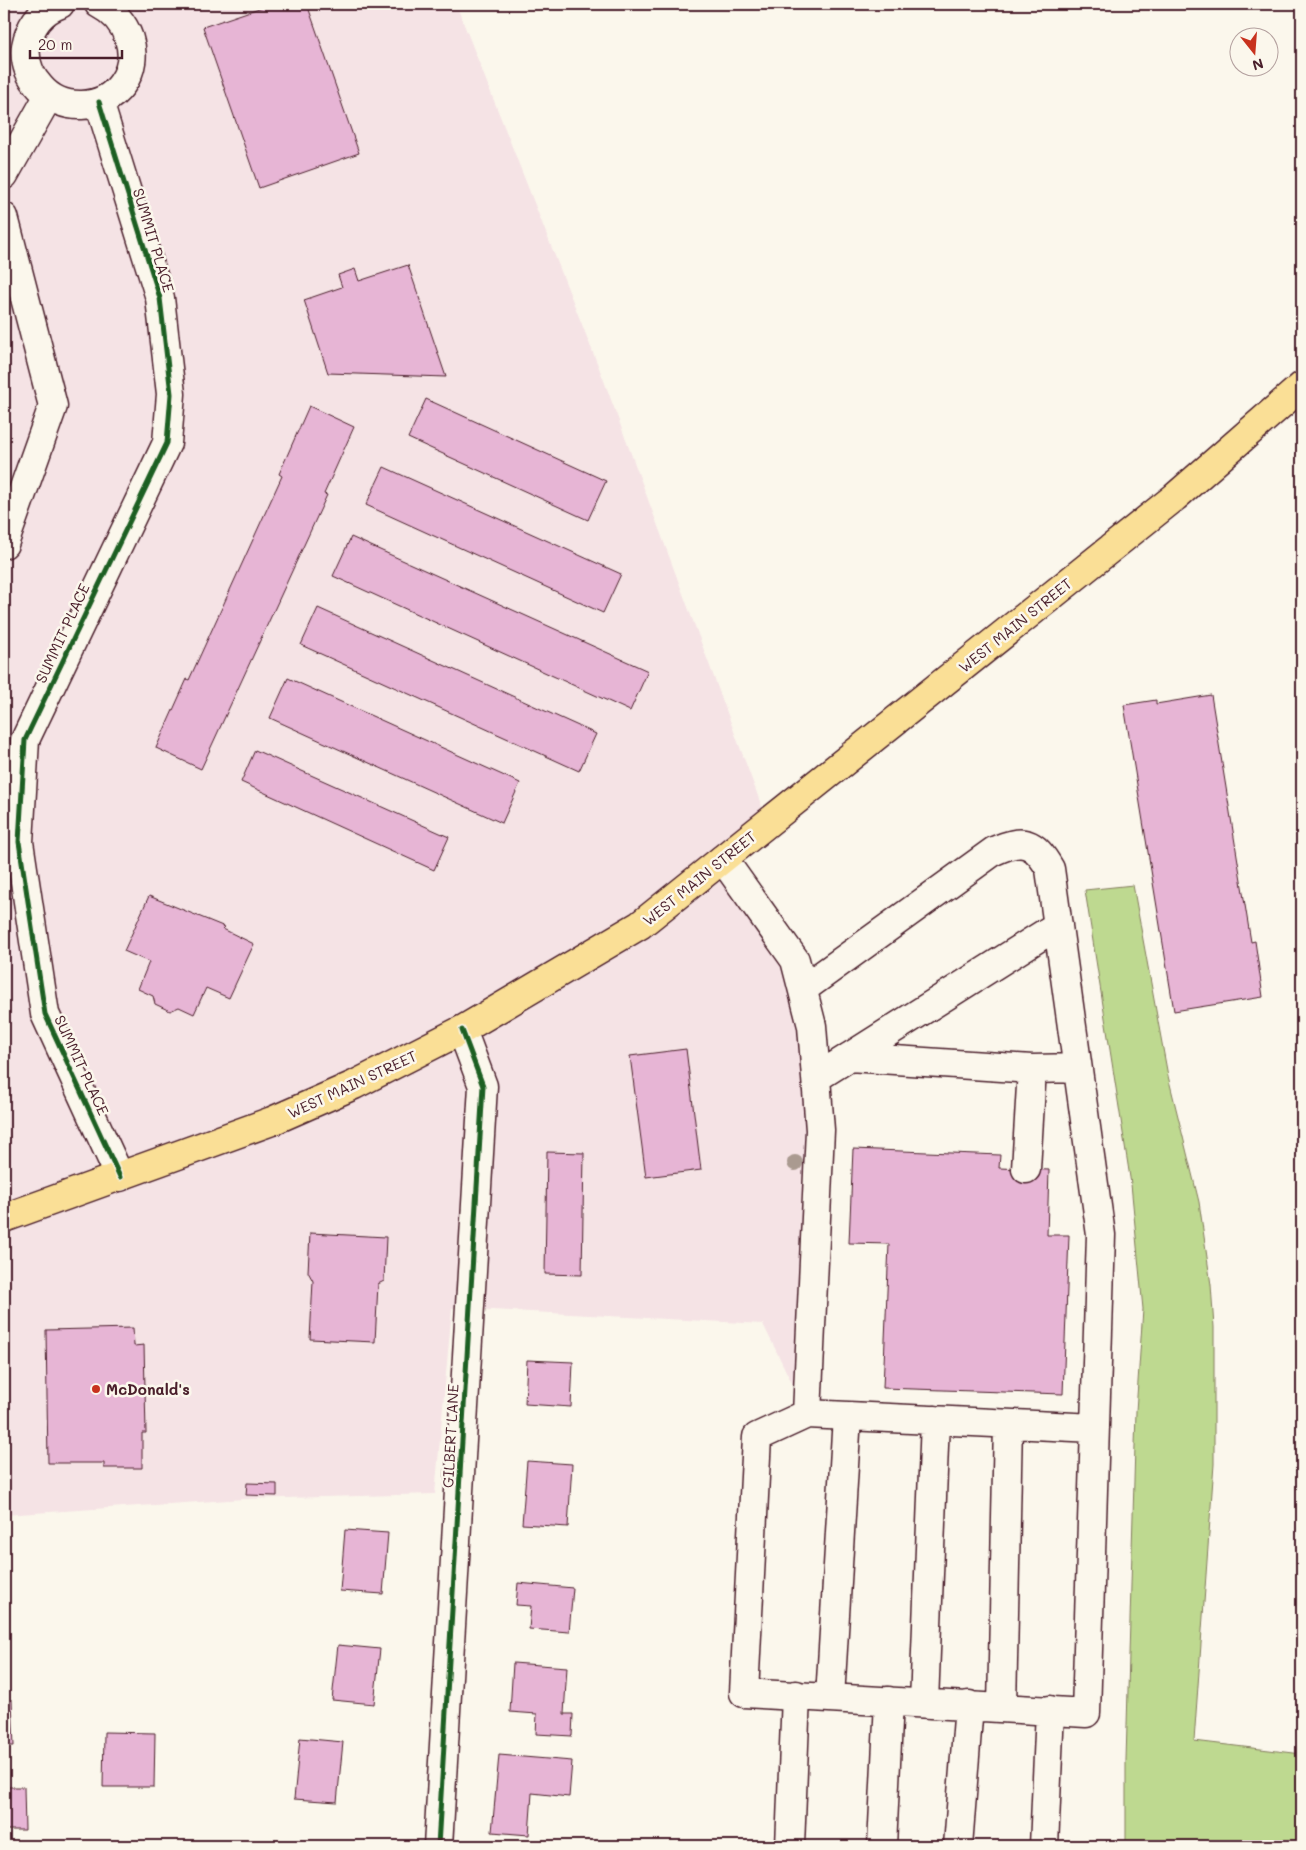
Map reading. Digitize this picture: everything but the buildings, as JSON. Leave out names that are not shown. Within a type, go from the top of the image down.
[{"type":"main road","name":"WEST MAIN STREET","points":[[4,1218],[272,1121],[354,1085],[462,1030],[640,925],[1168,503],[1302,386]]},
{"type":"street","points":[[60,4],[51,7],[37,19],[29,32],[25,56],[30,77],[48,96],[72,106],[99,102],[122,84],[132,62],[130,38],[122,22],[112,10],[99,4]]},
{"type":"street","points":[[4,175],[48,96]]},
{"type":"street","name":"SUMMIT PLACE","points":[[99,102],[160,298],[171,394],[167,443],[14,738],[19,842],[44,1014],[120,1177]]},
{"type":"street","points":[[4,217],[53,406],[4,544]]},
{"type":"street","points":[[802,989],[994,851],[1012,843],[1028,844],[1040,853],[1050,869],[1100,1234],[1095,1428],[1086,1713],[744,1692],[757,1437],[807,1414],[1095,1428]]},
{"type":"street","points":[[723,859],[795,960],[812,1026],[820,1130],[807,1414]]},
{"type":"street","points":[[816,1078],[1058,925]]},
{"type":"street","name":"GILBERT LANE","points":[[438,1846],[483,1086],[462,1030]]},
{"type":"street","points":[[849,1058],[1032,1069],[1077,1068]]},
{"type":"street","points":[[1026,1169],[1032,1069]]},
{"type":"street","points":[[830,1698],[847,1416]]},
{"type":"street","points":[[924,1703],[934,1420]]},
{"type":"street","points":[[1002,1707],[1008,1424]]},
{"type":"street","points":[[790,1846],[796,1695]]},
{"type":"street","points":[[882,1846],[889,1701]]},
{"type":"street","points":[[958,1846],[970,1706]]},
{"type":"street","points":[[1044,1846],[1050,1710]]},
{"type":"shaded area","points":[[4,4],[456,4],[603,378],[768,823],[723,859],[752,899],[812,1026],[807,1414],[763,1324],[452,1308],[435,1494],[244,1499],[4,1515]]},
{"type":"green space","points":[[1133,885],[1168,1076],[1199,1202],[1211,1285],[1214,1327],[1214,1464],[1194,1741],[1302,1754],[1302,1846],[1126,1846],[1126,1760],[1136,1411],[1143,1309],[1131,1184],[1085,890]]},
{"type":"cycle path","points":[[99,102],[160,298],[171,394],[167,443],[25,740],[19,842],[45,1014],[120,1177]]},
{"type":"cycle path","points":[[438,1846],[483,1086],[462,1030]]},
{"type":"place","name":"McDonald's","points":[[96,1389]]}]
